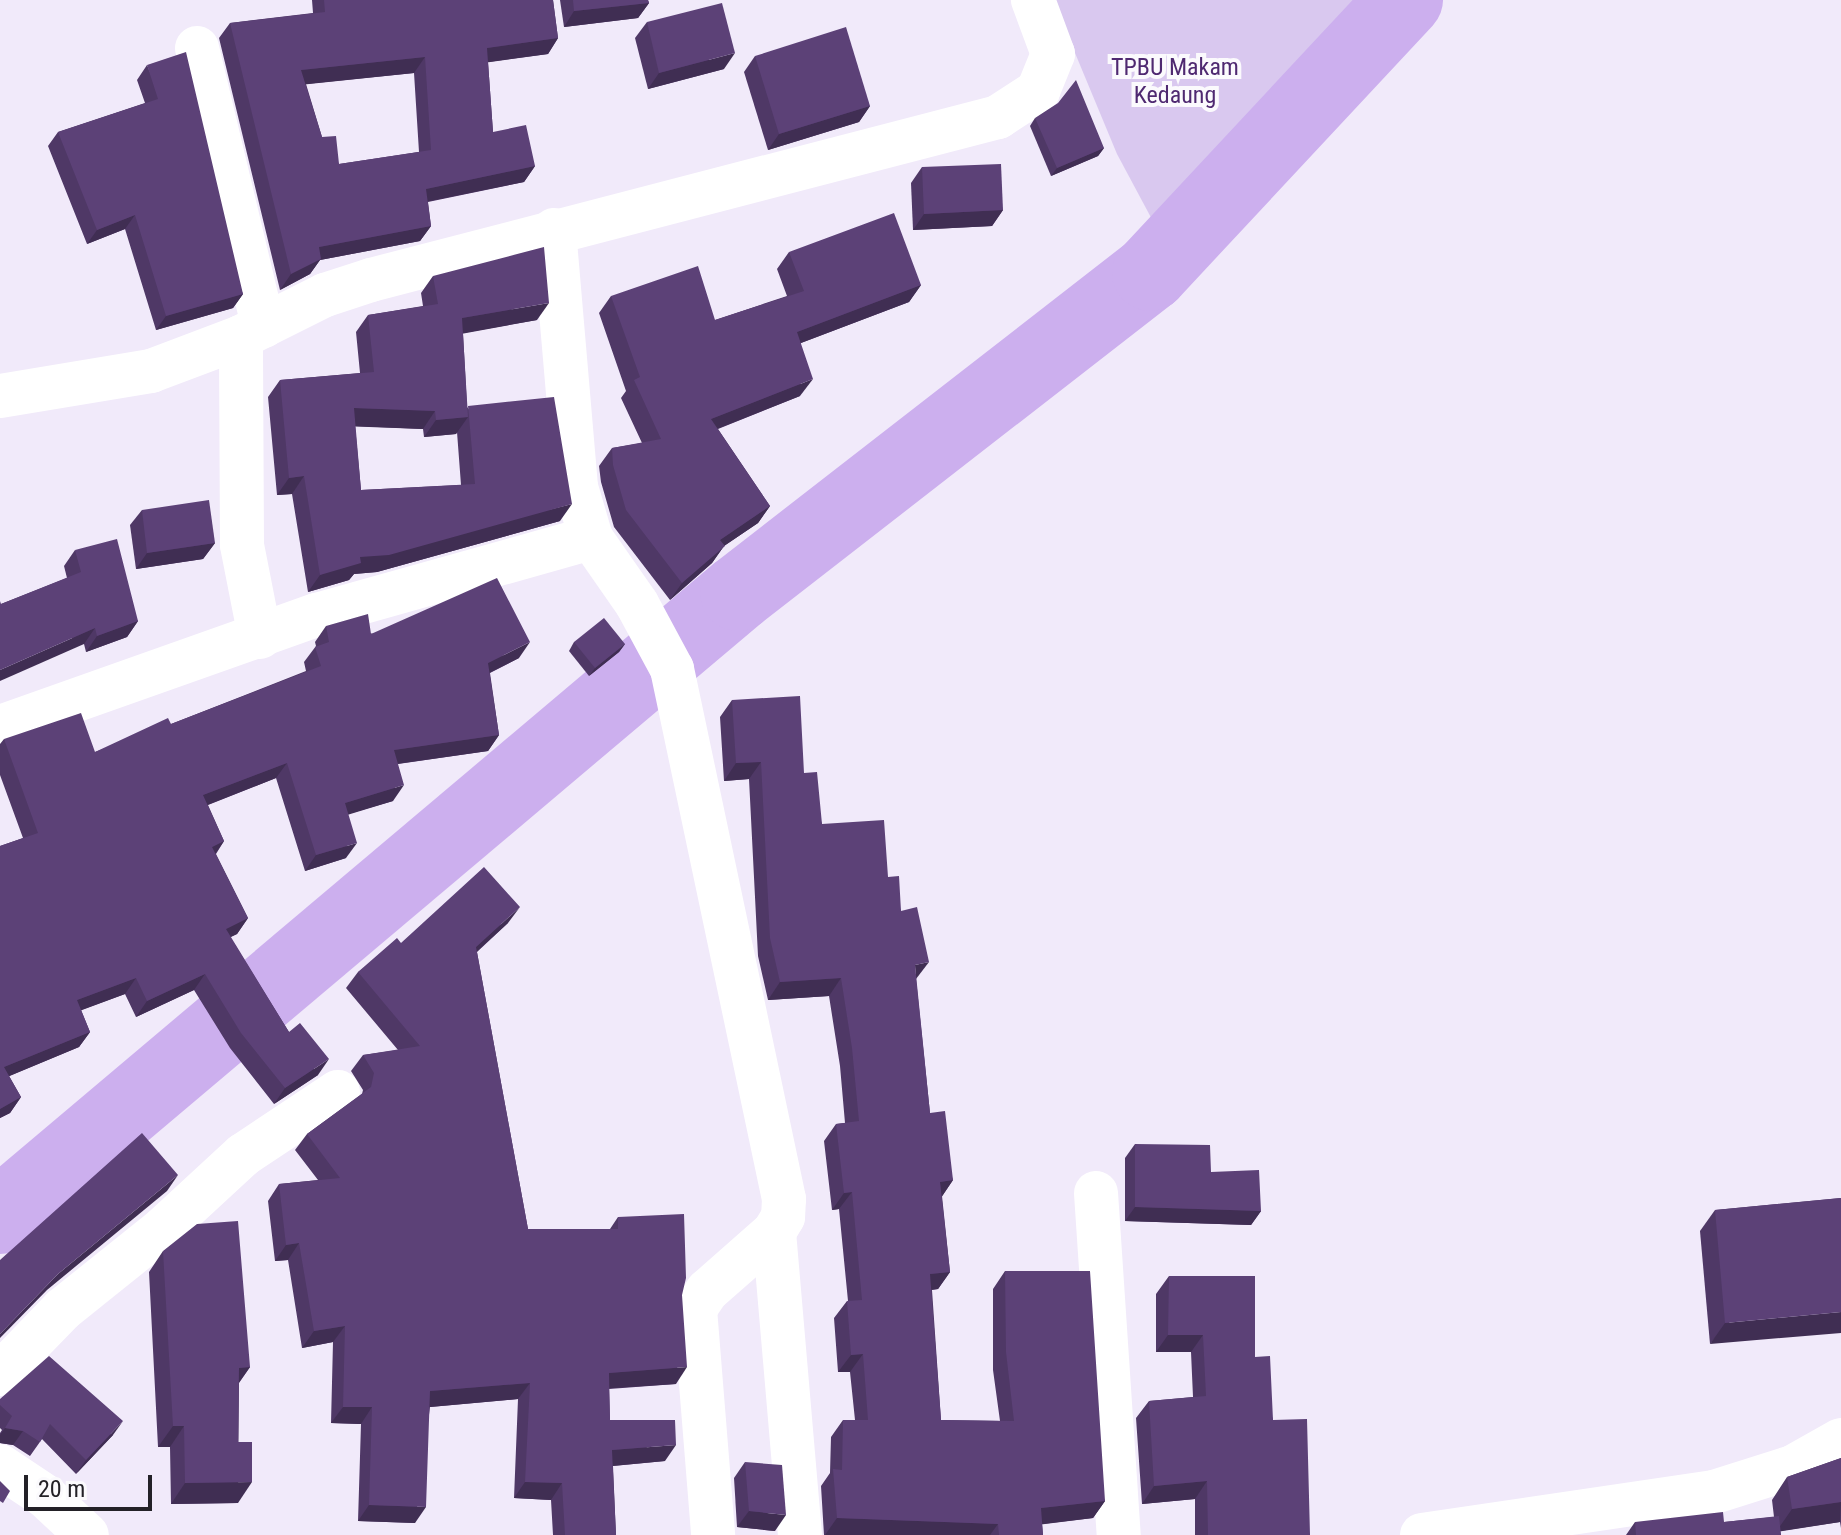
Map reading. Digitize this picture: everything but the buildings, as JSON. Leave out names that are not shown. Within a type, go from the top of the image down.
[{"type":"street","points":[[0,396],[151,371],[252,332],[371,280],[998,117],[1038,91],[1053,54],[1033,0]]},
{"type":"street","points":[[197,48],[252,332],[242,545],[260,637]]},
{"type":"street","points":[[554,230],[568,436],[591,538],[664,653],[784,1199],[783,1217],[774,1232],[707,1291],[695,1309],[713,1535]]},
{"type":"street","points":[[0,727],[317,615],[591,538]]},
{"type":"street","points":[[0,1374],[63,1309],[164,1228],[243,1155],[338,1092]]},
{"type":"street","points":[[1096,1193],[1119,1535]]},
{"type":"street","points":[[774,1232],[800,1535]]},
{"type":"street","points":[[1422,1535],[1714,1492],[1793,1467],[1841,1440]]},
{"type":"street","points":[[0,1466],[45,1496],[87,1535]]},
{"type":"green space","name":"TPBU Makam Kedaung","points":[[1053,0],[1359,0],[1155,225],[1117,154]]},
{"type":"waterway","points":[[0,1216],[738,593],[1150,273],[1405,0]]}]
